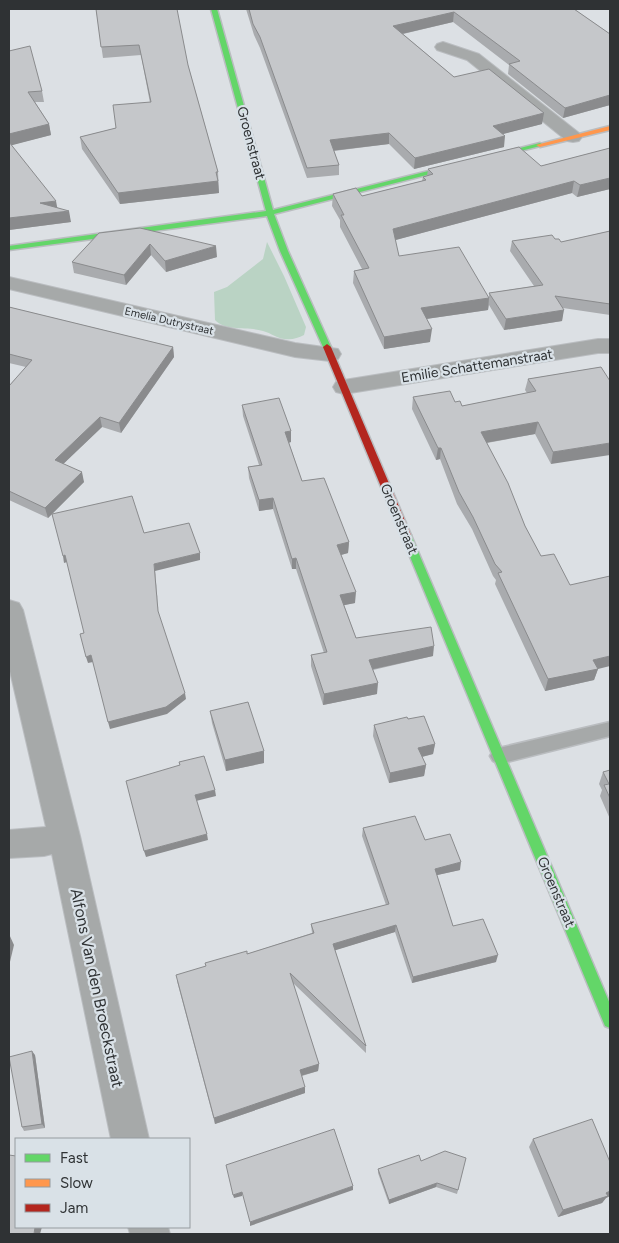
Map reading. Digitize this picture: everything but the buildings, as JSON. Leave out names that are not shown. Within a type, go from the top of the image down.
[{"type":"street","name":"Groenstraat","points":[[214,9],[270,213],[284,251],[344,386],[610,1020]]},
{"type":"street","points":[[443,47],[473,57],[573,137]]},
{"type":"street","points":[[9,248],[270,213],[610,128]]},
{"type":"street","name":"Emelia Dutrystraat","points":[[9,284],[295,350],[330,354]]},
{"type":"street","name":"Emilie Schattemanstraat","points":[[344,386],[598,346],[610,346]]},
{"type":"street","name":"Alfons Van den Broeckstraat","points":[[9,610],[64,836],[130,1138]]},
{"type":"street","points":[[9,844],[44,842],[64,836]]},
{"type":"lane","points":[[499,756],[610,729]]},
{"type":"green space","points":[[267,242],[306,327],[304,335],[297,338],[282,339],[266,332],[225,326],[215,320],[214,292],[227,287],[263,259]]},
{"type":"traffic: fast","points":[[214,9],[270,213],[284,251],[327,347]]},
{"type":"traffic: fast","points":[[9,248],[270,213],[540,145]]},
{"type":"traffic: fast","points":[[406,535],[610,1021]]},
{"type":"traffic: slow","points":[[540,145],[610,128]]},
{"type":"traffic: jam","points":[[327,347],[406,535]]}]
